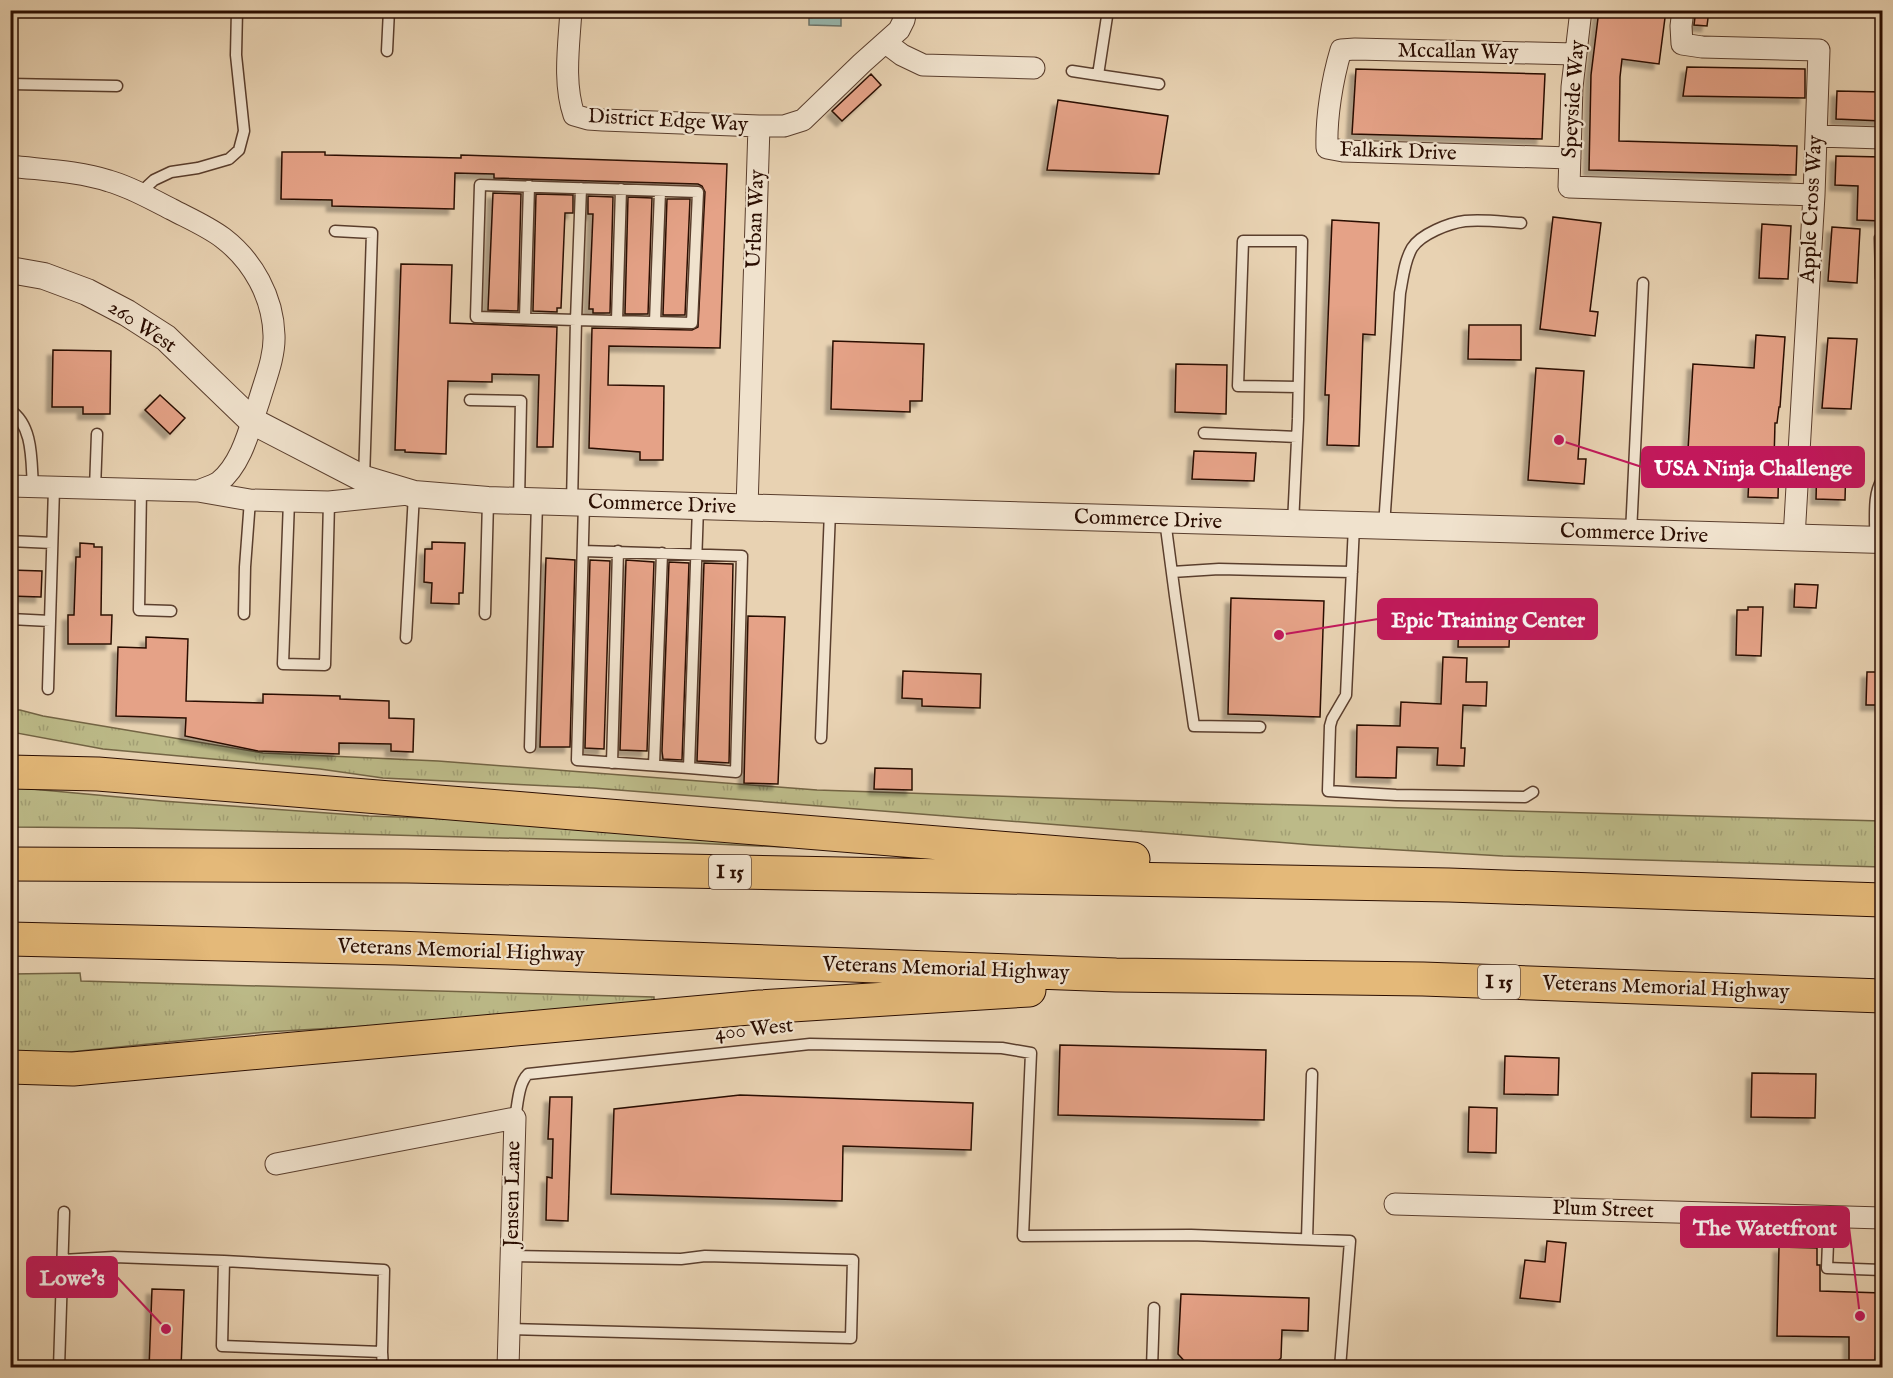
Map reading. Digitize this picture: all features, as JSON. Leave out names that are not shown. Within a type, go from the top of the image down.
[{"type":"highway","points":[[10,750],[42,753],[98,774]]},
{"type":"highway","points":[[10,772],[98,774],[1449,885]]},
{"type":"highway","name":"I 15","points":[[10,864],[419,867],[1449,885],[1882,900]]},
{"type":"highway","name":"Veterans Memorial Highway","points":[[10,939],[396,948],[1116,975],[1424,979],[1882,996]]},
{"type":"highway","points":[[10,1067],[73,1069],[760,1007],[1017,992],[1116,975]]},
{"type":"highway","points":[[10,1085],[25,1084],[73,1069]]},
{"type":"street","name":"District Edge Way","points":[[571,10],[568,84],[569,100],[574,115],[595,120],[759,126]]},
{"type":"street","points":[[759,126],[784,126],[802,120],[899,30],[906,10]]},
{"type":"street","name":"Speyside Way","points":[[1581,10],[1575,54],[1569,187],[1814,195]]},
{"type":"street","name":"Apple Cross Way","points":[[1683,10],[1682,44],[1702,47],[1819,50],[1814,195],[1794,538]]},
{"type":"street","points":[[886,43],[902,55],[923,65],[1035,68]]},
{"type":"street","name":"Mccallan Way","points":[[1341,51],[1575,54]]},
{"type":"street","name":"Falkirk Drive","points":[[1341,51],[1326,132],[1327,148],[1343,151],[1570,158]]},
{"type":"street","name":"Urban Way","points":[[747,508],[759,126]]},
{"type":"street","points":[[1817,136],[1882,138]]},
{"type":"street","points":[[10,166],[81,174],[109,181],[140,193],[222,237],[237,250],[253,269],[263,286],[270,304],[274,337],[273,354],[252,421]]},
{"type":"street","name":"260 West","points":[[10,270],[44,276],[87,292],[127,313],[166,338],[252,421]]},
{"type":"street","name":"Commerce Drive","points":[[198,491],[219,482],[231,469],[240,454],[252,421],[364,479],[414,494]]},
{"type":"street","name":"Commerce Drive","points":[[10,486],[198,491],[250,500],[330,502],[414,494],[528,502],[1879,540]]},
{"type":"street","name":"Jensen Lane","points":[[276,1164],[515,1118],[508,1368]]},
{"type":"street","name":"Plum Street","points":[[1395,1204],[1882,1218]]},
{"type":"lane","points":[[140,193],[154,180],[171,172],[198,168],[229,159],[239,150],[244,131],[236,55],[237,10]]},
{"type":"lane","points":[[387,51],[389,10]]},
{"type":"lane","points":[[1098,75],[1108,10]]},
{"type":"lane","points":[[1072,71],[1159,84]]},
{"type":"lane","points":[[10,84],[117,86]]},
{"type":"lane","points":[[480,184],[580,188],[698,192],[692,323],[476,317],[480,184]]},
{"type":"lane","points":[[525,318],[529,186]]},
{"type":"lane","points":[[580,188],[576,320],[578,503],[583,551],[577,760],[736,772],[742,556],[583,551]]},
{"type":"lane","points":[[617,321],[621,189]]},
{"type":"lane","points":[[655,322],[660,191]]},
{"type":"lane","points":[[1384,526],[1400,293],[1404,267],[1412,248],[1420,237],[1463,221],[1521,223]]},
{"type":"lane","points":[[335,231],[372,233],[364,479]]},
{"type":"lane","points":[[1882,238],[1880,238],[1882,278]]},
{"type":"lane","points":[[1293,524],[1297,437],[1302,241],[1243,241],[1238,386],[1298,387]]},
{"type":"lane","points":[[1632,534],[1643,283]]},
{"type":"lane","points":[[470,400],[521,401],[528,502],[530,747]]},
{"type":"lane","points":[[10,410],[15,413],[28,434],[44,488],[52,543],[48,689]]},
{"type":"lane","points":[[1204,433],[1297,437]]},
{"type":"lane","points":[[95,489],[97,434]]},
{"type":"lane","points":[[1879,540],[1876,496],[1882,480]]},
{"type":"lane","points":[[141,490],[140,610],[171,611]]},
{"type":"lane","points":[[406,638],[414,494]]},
{"type":"lane","points":[[244,614],[250,500]]},
{"type":"lane","points":[[485,614],[488,500]]},
{"type":"lane","points":[[289,501],[283,664],[325,665],[330,502]]},
{"type":"lane","points":[[689,768],[698,507]]},
{"type":"lane","points":[[821,738],[830,510]]},
{"type":"lane","points":[[1165,520],[1194,726],[1260,727]]},
{"type":"lane","points":[[1354,526],[1346,695],[1330,726],[1328,791],[1396,795],[1525,797],[1533,792]]},
{"type":"lane","points":[[10,541],[52,543]]},
{"type":"lane","points":[[612,762],[618,551]]},
{"type":"lane","points":[[654,765],[662,553]]},
{"type":"lane","points":[[1172,572],[1218,569],[1352,572]]},
{"type":"lane","points":[[10,619],[50,621]]},
{"type":"lane","name":"400 West","points":[[515,1118],[521,1087],[528,1074],[810,1044],[1002,1048],[1031,1053],[1023,1236],[1191,1235],[1307,1239]]},
{"type":"lane","points":[[1312,1074],[1307,1239],[1350,1240],[1340,1368]]},
{"type":"lane","points":[[59,1368],[64,1212]]},
{"type":"lane","points":[[1829,1217],[1827,1268],[1882,1270]]},
{"type":"lane","points":[[509,1329],[851,1338],[853,1260],[705,1256],[681,1259],[512,1256]]},
{"type":"lane","points":[[62,1260],[114,1257],[384,1270],[382,1368]]},
{"type":"lane","points":[[224,1262],[222,1346],[382,1352]]},
{"type":"lane","points":[[1152,1368],[1154,1308]]},
{"type":"green space","points":[[11,710],[263,753],[438,761],[817,790],[1882,821],[1882,867],[1503,856],[1313,845],[593,788],[383,778],[320,769],[103,749],[11,732]]},
{"type":"green space","points":[[10,787],[369,816],[571,823],[783,837],[783,847],[130,828],[11,827]]},
{"type":"green space","points":[[80,973],[81,981],[654,997],[654,1001],[386,1025],[266,1032],[70,1052],[11,1053],[11,974]]},
{"type":"water","points":[[809,11],[841,11],[841,26],[809,25]]},
{"type":"building","points":[[1599,10],[1666,10],[1659,64],[1622,59],[1619,141],[1797,146],[1796,175],[1589,170],[1591,75]]},
{"type":"building","points":[[1696,10],[1709,10],[1707,26],[1694,25]]},
{"type":"building","points":[[1687,67],[1805,69],[1805,98],[1683,96]]},
{"type":"building","points":[[1356,69],[1545,74],[1542,139],[1352,134]]},
{"type":"building","points":[[871,74],[881,85],[842,121],[832,111]]},
{"type":"building","points":[[1837,91],[1882,92],[1882,121],[1836,119]]},
{"type":"building","points":[[1058,100],[1168,116],[1159,174],[1047,170]]},
{"type":"building","points":[[282,152],[325,152],[325,155],[461,158],[461,155],[727,164],[720,348],[609,346],[608,385],[664,386],[663,460],[640,460],[640,452],[589,448],[592,328],[692,330],[698,327],[705,192],[702,186],[698,184],[494,178],[494,174],[455,173],[454,209],[332,206],[332,200],[281,199]]},
{"type":"building","points":[[1836,156],[1882,157],[1882,221],[1857,220],[1858,186],[1835,185]]},
{"type":"building","points":[[493,193],[521,194],[518,311],[488,310]]},
{"type":"building","points":[[536,194],[573,195],[573,213],[565,213],[561,308],[557,308],[557,312],[533,311]]},
{"type":"building","points":[[588,196],[613,197],[610,313],[593,313],[593,309],[589,309],[593,214],[588,214]]},
{"type":"building","points":[[628,197],[652,198],[648,314],[625,314]]},
{"type":"building","points":[[667,199],[690,199],[685,315],[663,315]]},
{"type":"building","points":[[1553,217],[1601,223],[1590,311],[1598,312],[1595,336],[1540,329]]},
{"type":"building","points":[[1332,220],[1379,223],[1375,335],[1363,334],[1359,446],[1327,445],[1329,395],[1325,395]]},
{"type":"building","points":[[1762,224],[1791,226],[1788,279],[1759,278]]},
{"type":"building","points":[[1832,227],[1860,229],[1857,283],[1828,281]]},
{"type":"building","points":[[401,264],[452,265],[450,323],[557,327],[553,447],[537,447],[539,375],[492,374],[492,382],[448,381],[446,454],[395,450]]},
{"type":"building","points":[[1469,325],[1521,325],[1521,360],[1468,359]]},
{"type":"building","points":[[1756,335],[1785,337],[1780,407],[1777,423],[1775,423],[1774,461],[1779,461],[1778,498],[1748,497],[1749,478],[1678,474],[1679,450],[1688,450],[1693,364],[1754,368]]},
{"type":"building","points":[[1828,338],[1857,339],[1851,409],[1822,408]]},
{"type":"building","points":[[833,341],[924,344],[922,401],[910,401],[910,412],[831,409]]},
{"type":"building","points":[[53,350],[111,351],[110,414],[83,414],[83,407],[52,407]]},
{"type":"building","points":[[1176,364],[1227,365],[1226,414],[1175,412]]},
{"type":"building","points":[[1536,368],[1584,371],[1578,459],[1586,459],[1584,484],[1528,480]]},
{"type":"building","points":[[160,395],[185,418],[170,434],[145,410]]},
{"type":"building","points":[[1194,451],[1256,453],[1254,481],[1192,479]]},
{"type":"building","points":[[1817,462],[1846,462],[1845,500],[1816,499]]},
{"type":"building","points":[[432,542],[465,543],[463,593],[459,593],[459,604],[431,603],[432,583],[424,582],[425,549],[432,549]]},
{"type":"building","points":[[80,543],[102,547],[101,615],[112,615],[111,644],[68,644],[68,615],[74,615],[76,557],[80,557]]},
{"type":"building","points":[[546,558],[575,560],[570,747],[540,747]]},
{"type":"building","points":[[590,560],[610,561],[604,749],[585,748]]},
{"type":"building","points":[[626,560],[654,562],[647,751],[620,750]]},
{"type":"building","points":[[669,562],[689,563],[682,760],[663,759],[662,751]]},
{"type":"building","points":[[704,563],[733,564],[729,763],[697,761]]},
{"type":"building","points":[[10,570],[42,571],[41,597],[10,596]]},
{"type":"building","points":[[1795,584],[1818,585],[1816,608],[1794,607]]},
{"type":"building","points":[[1231,598],[1324,601],[1320,717],[1228,714]]},
{"type":"building","points":[[1748,607],[1763,607],[1761,656],[1736,655],[1737,610],[1748,610]]},
{"type":"building","points":[[748,616],[785,617],[778,784],[744,783]]},
{"type":"building","points":[[1459,623],[1510,623],[1509,647],[1458,647]]},
{"type":"building","points":[[146,637],[188,639],[186,701],[263,703],[263,694],[340,696],[340,699],[389,701],[389,718],[414,719],[413,752],[391,751],[391,744],[339,743],[339,754],[258,751],[185,736],[186,718],[116,716],[118,647],[146,648]]},
{"type":"building","points":[[1443,657],[1467,658],[1466,682],[1487,682],[1486,706],[1463,705],[1461,748],[1465,748],[1464,766],[1437,765],[1438,748],[1397,747],[1396,778],[1356,777],[1357,725],[1400,726],[1401,702],[1441,704]]},
{"type":"building","points":[[903,671],[981,674],[980,708],[922,706],[922,699],[902,698]]},
{"type":"building","points":[[1867,672],[1882,672],[1882,705],[1866,705]]},
{"type":"building","points":[[875,768],[912,769],[912,790],[874,789]]},
{"type":"building","points":[[1060,1045],[1266,1050],[1264,1120],[1058,1115]]},
{"type":"building","points":[[1505,1056],[1559,1058],[1558,1095],[1504,1094]]},
{"type":"building","points":[[1752,1073],[1816,1074],[1815,1118],[1751,1117]]},
{"type":"building","points":[[740,1095],[973,1103],[971,1150],[843,1146],[842,1201],[611,1194],[614,1109]]},
{"type":"building","points":[[550,1097],[572,1097],[568,1221],[546,1220],[547,1177],[552,1178],[553,1139],[548,1139]]},
{"type":"building","points":[[1469,1107],[1497,1108],[1496,1153],[1468,1152]]},
{"type":"building","points":[[1547,1241],[1566,1243],[1560,1302],[1520,1298],[1525,1260],[1545,1262]]},
{"type":"building","points":[[1779,1247],[1817,1248],[1817,1265],[1820,1265],[1820,1291],[1882,1293],[1882,1338],[1876,1338],[1875,1368],[1849,1368],[1849,1337],[1777,1336]]},
{"type":"building","points":[[152,1289],[184,1290],[181,1368],[149,1368]]},
{"type":"building","points":[[1181,1294],[1309,1298],[1308,1331],[1282,1330],[1281,1358],[1271,1367],[1188,1365],[1178,1354]]},
{"type":"place","name":"USA Ninja Challenge","points":[[1559,440]]},
{"type":"place","name":"Epic Training Center","points":[[1279,635]]},
{"type":"place","name":"The Watetfront","points":[[1860,1316]]},
{"type":"place","name":"Lowe's","points":[[166,1329]]}]
